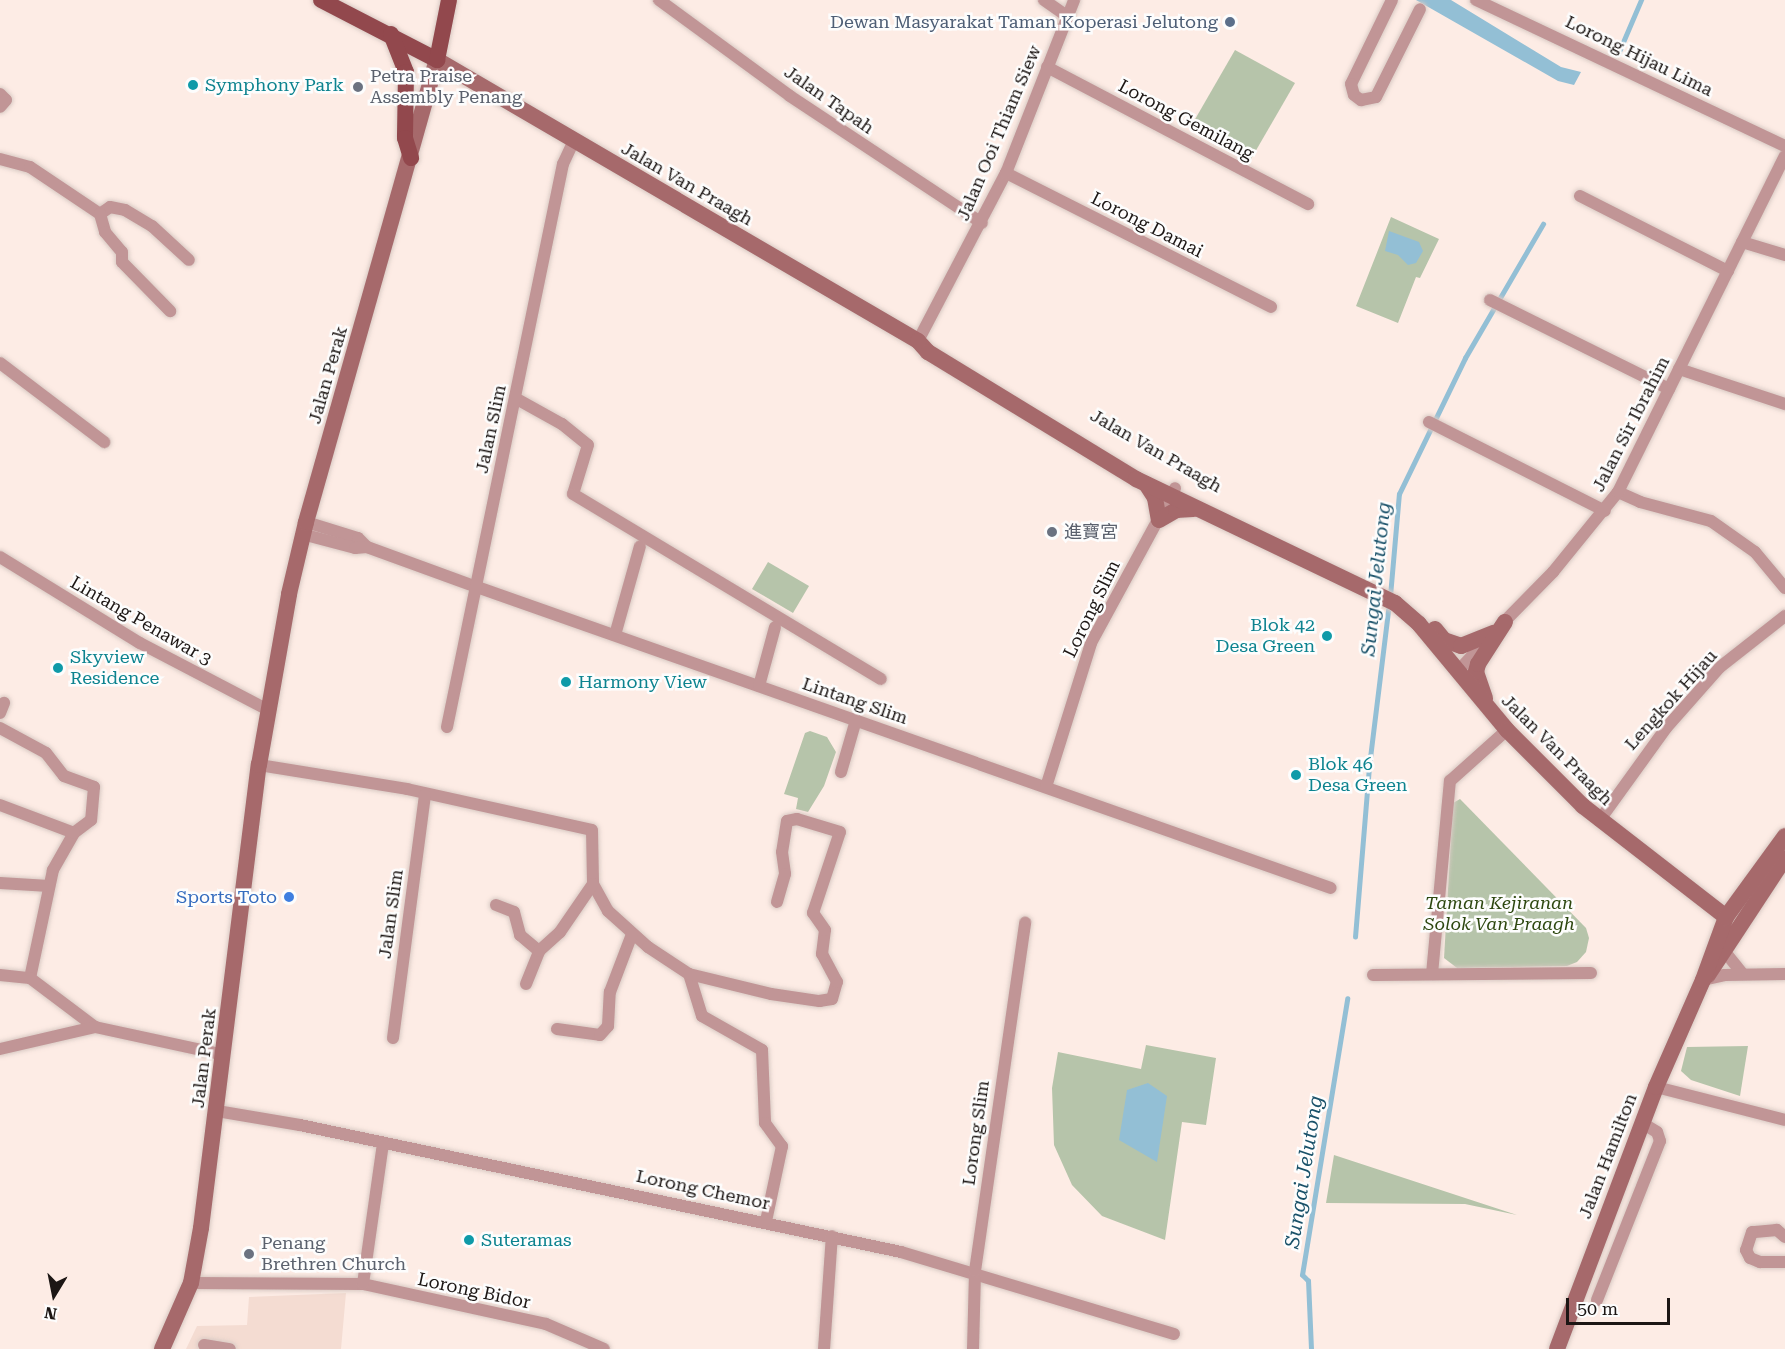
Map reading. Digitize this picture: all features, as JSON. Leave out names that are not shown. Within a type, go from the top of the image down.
[{"type":"main road","points":[[321,0],[390,33],[431,56]]},
{"type":"main road","name":"Jalan Perak","points":[[162,1349],[191,1283],[217,1111],[259,765],[304,528],[411,158],[431,56],[448,1]]},
{"type":"main road","points":[[390,33],[401,51],[406,72],[405,138],[411,158]]},
{"type":"main road","name":"Jalan Van Praagh","points":[[431,56],[918,341],[928,352],[1145,484],[1173,493],[1359,578],[1391,601],[1507,730],[1599,821],[1726,918]]},
{"type":"main road","name":"Jalan Van Praagh","points":[[918,341],[933,342],[1173,493],[1193,509],[1353,586],[1391,601]]},
{"type":"main road","points":[[1145,484],[1155,498],[1159,520],[1176,510],[1193,509]]},
{"type":"main road","points":[[1391,601],[1424,619],[1451,645],[1469,644],[1499,627]]},
{"type":"main road","points":[[1490,711],[1476,672],[1499,627]]},
{"type":"main road","name":"Jalan Hamilton","points":[[1557,1349],[1656,1087],[1703,980],[1726,918],[1785,836]]},
{"type":"main road","name":"Jalan Hamilton","points":[[1703,980],[1785,858]]},
{"type":"main road","points":[[1721,956],[1726,918]]},
{"type":"street","name":"Jalan Tapah","points":[[659,0],[790,96],[982,223]]},
{"type":"street","points":[[1044,0],[1067,16]]},
{"type":"street","name":"Jalan Ooi Thiam Siew","points":[[918,341],[982,223],[1006,173],[1074,0]]},
{"type":"street","points":[[1392,0],[1351,84],[1354,95],[1361,100],[1376,97],[1420,9]]},
{"type":"street","name":"Lorong Hijau Lima","points":[[1476,0],[1785,146]]},
{"type":"street","name":"Lorong Gemilang","points":[[1047,68],[1308,204]]},
{"type":"street","points":[[0,94],[6,100],[0,107]]},
{"type":"street","name":"Jalan Slim","points":[[447,727],[563,164],[574,140]]},
{"type":"street","name":"Jalan Sir Ibrahim","points":[[1457,672],[1605,511],[1618,492],[1785,156]]},
{"type":"street","points":[[0,159],[30,167],[100,214],[105,232],[122,252],[121,261],[170,311]]},
{"type":"street","name":"Lorong Damai","points":[[1006,173],[1272,307]]},
{"type":"street","points":[[1580,196],[1728,271]]},
{"type":"street","points":[[100,214],[110,207],[125,210],[152,226],[189,260]]},
{"type":"street","points":[[1742,242],[1785,255]]},
{"type":"street","points":[[1490,300],[1669,389]]},
{"type":"street","points":[[0,363],[104,442]]},
{"type":"street","points":[[1679,369],[1785,404]]},
{"type":"street","points":[[515,398],[562,424],[588,445],[573,495],[881,679]]},
{"type":"street","points":[[1429,422],[1605,511]]},
{"type":"street","points":[[1618,492],[1640,502],[1710,521],[1755,552],[1785,588]]},
{"type":"street","name":"Lorong Slim","points":[[1046,787],[1091,643],[1173,493]]},
{"type":"street","name":"Lintang Slim","points":[[304,528],[358,538],[367,547],[1330,888]]},
{"type":"street","points":[[615,635],[640,546]]},
{"type":"street","name":"Lintang Penawar 3","points":[[0,557],[109,626],[268,710]]},
{"type":"street","name":"Lengkok Hijau","points":[[1599,821],[1666,728],[1720,667],[1785,616]]},
{"type":"street","points":[[759,686],[775,627]]},
{"type":"street","points":[[841,772],[856,720]]},
{"type":"street","points":[[0,728],[46,753],[64,776],[94,787],[91,820],[74,833],[61,850],[49,885],[30,978]]},
{"type":"street","points":[[1432,975],[1450,781],[1507,730]]},
{"type":"street","points":[[259,765],[425,795],[592,830],[593,884],[608,911],[632,934],[689,974],[771,994],[819,1001],[832,999],[837,982],[822,954],[825,930],[813,913],[840,832],[797,819],[787,821],[782,852],[785,874],[777,902]]},
{"type":"street","name":"Jalan Slim","points":[[393,1038],[425,795]]},
{"type":"street","points":[[0,805],[74,833]]},
{"type":"street","points":[[0,883],[49,885]]},
{"type":"street","points":[[526,984],[539,951],[560,932],[593,884]]},
{"type":"street","points":[[496,905],[514,912],[520,935],[539,951]]},
{"type":"street","name":"Lorong Slim","points":[[973,1349],[975,1271],[1025,923]]},
{"type":"street","points":[[557,1029],[600,1035],[608,1026],[610,992],[632,934]]},
{"type":"street","points":[[1721,956],[1743,974]]},
{"type":"street","points":[[1373,975],[1591,973]]},
{"type":"street","points":[[689,974],[702,1016],[762,1050],[765,1123],[782,1146],[766,1221]]},
{"type":"street","points":[[1703,980],[1743,974],[1785,974]]},
{"type":"street","points":[[0,975],[30,978],[95,1027],[224,1055]]},
{"type":"street","points":[[0,1049],[95,1027]]},
{"type":"street","points":[[1656,1087],[1785,1120]]},
{"type":"street","name":"Lorong Chemor","points":[[217,1111],[832,1236],[975,1271],[1174,1334]]},
{"type":"street","points":[[1597,1300],[1660,1142],[1657,1132],[1642,1123]]},
{"type":"street","points":[[363,1284],[383,1144]]},
{"type":"street","points":[[1785,1237],[1777,1230],[1752,1232],[1746,1250],[1750,1258],[1760,1263],[1785,1262]]},
{"type":"street","points":[[824,1349],[832,1236]]},
{"type":"street","name":"Lorong Bidor","points":[[191,1283],[363,1284],[546,1324],[603,1348]]},
{"type":"street","points":[[204,1345],[230,1349]]},
{"type":"shaded area","points":[[346,1293],[341,1349],[186,1349],[197,1326],[247,1325],[249,1297]]},
{"type":"green space","points":[[1235,50],[1295,83],[1251,159],[1190,128]]},
{"type":"green space","points":[[1391,217],[1439,239],[1420,278],[1416,277],[1398,323],[1356,306]]},
{"type":"green space","points":[[768,562],[809,586],[793,613],[752,589]]},
{"type":"green space","points":[[810,731],[827,737],[836,752],[824,786],[808,812],[796,809],[798,798],[784,794],[805,733]]},
{"type":"green space","name":"Taman Kejiranan Solok Van Praagh","points":[[1460,799],[1586,928],[1589,938],[1586,952],[1577,962],[1567,966],[1457,968],[1444,958],[1453,803]]},
{"type":"green space","points":[[1146,1045],[1216,1058],[1206,1125],[1182,1122],[1165,1240],[1102,1216],[1072,1185],[1054,1145],[1052,1088],[1058,1052],[1141,1069]]},
{"type":"green space","points":[[1748,1046],[1740,1096],[1691,1080],[1681,1071],[1687,1047]]},
{"type":"green space","points":[[1334,1155],[1517,1215],[1465,1204],[1326,1203]]},
{"type":"water","points":[[1416,0],[1451,0],[1561,67],[1581,72],[1574,85],[1558,81]]},
{"type":"water","points":[[1389,231],[1419,242],[1423,251],[1416,263],[1408,265],[1398,255],[1385,251]]},
{"type":"water","points":[[1148,1083],[1167,1096],[1157,1162],[1119,1140],[1127,1090]]},
{"type":"waterway","name":"Sungai Jelutong","points":[[1618,54],[1641,0]]},
{"type":"waterway","name":"Sungai Jelutong","points":[[1390,596],[1399,494],[1465,358],[1543,224]]},
{"type":"waterway","name":"Sungai Jelutong","points":[[1355,937],[1369,766],[1389,604]]},
{"type":"waterway","name":"Sungai Jelutong","points":[[1311,1349],[1308,1281],[1302,1275],[1347,999]]},
{"type":"place","name":"Dewan Masyarakat Taman Koperasi Jelutong","points":[[1230,22]]},
{"type":"place","name":"Symphony Park","points":[[193,85]]},
{"type":"place","name":"Petra Praise Assembly Penang","points":[[358,87]]},
{"type":"place","name":"進寶宮","points":[[1052,532]]},
{"type":"place","name":"Blok 42 Desa Green","points":[[1327,636]]},
{"type":"place","name":"Skyview Residence","points":[[58,668]]},
{"type":"place","name":"Harmony View","points":[[566,682]]},
{"type":"place","name":"Blok 46 Desa Green","points":[[1296,775]]},
{"type":"place","name":"Sports Toto","points":[[289,897]]},
{"type":"place","name":"Suteramas","points":[[469,1240]]},
{"type":"place","name":"Penang Brethren Church","points":[[249,1254]]}]
